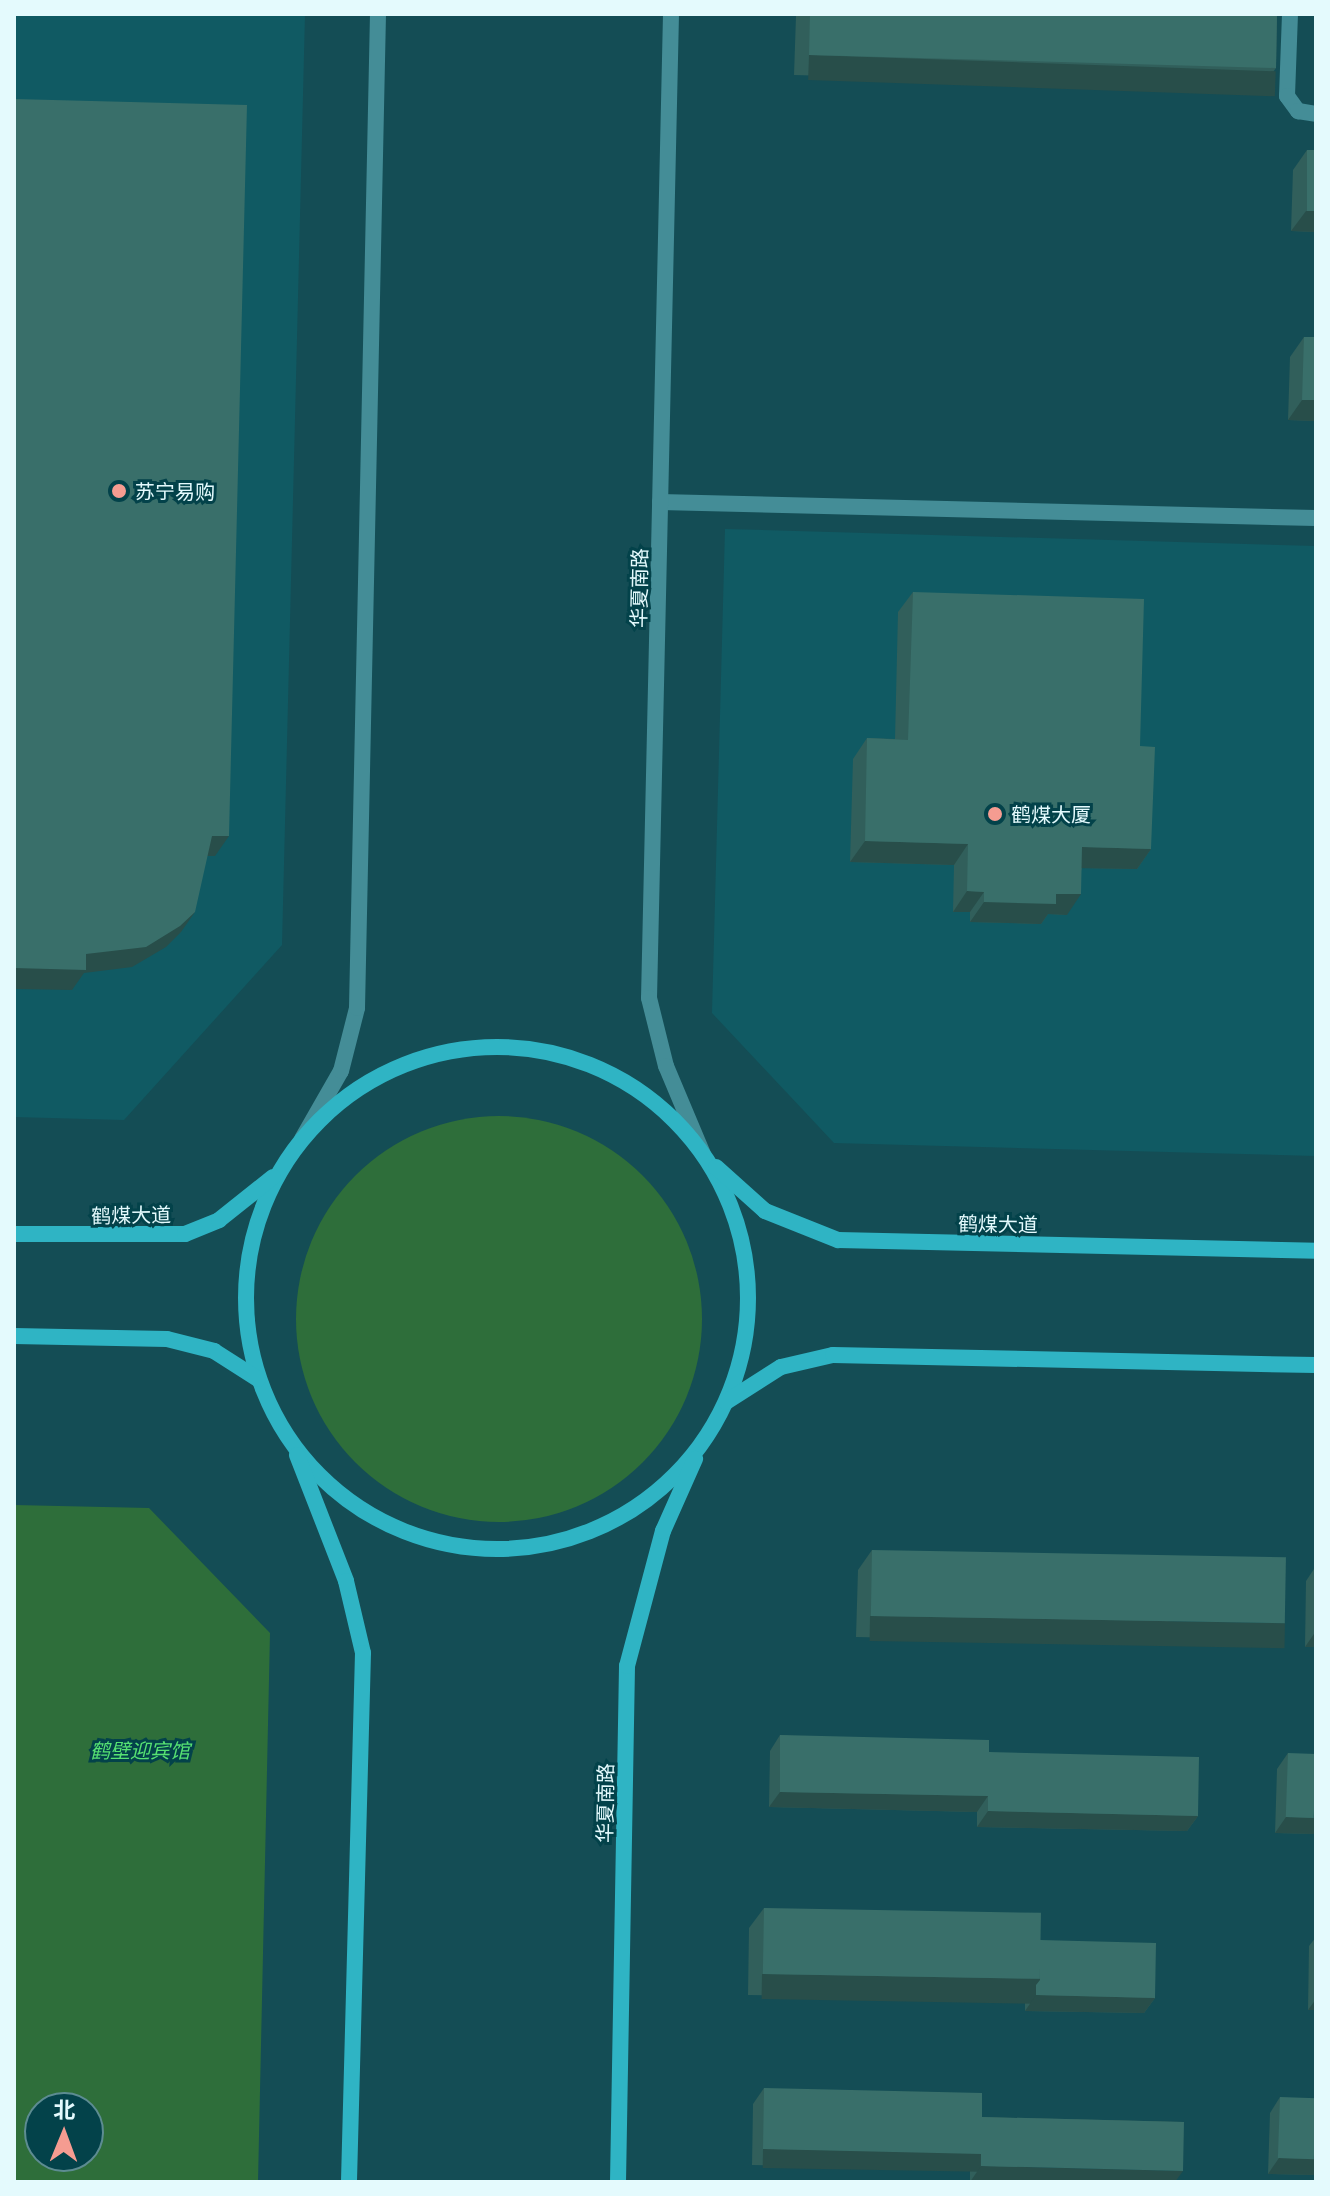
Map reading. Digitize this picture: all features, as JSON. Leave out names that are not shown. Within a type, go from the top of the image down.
[{"type":"main road","name":"鹤煤大道","points":[[704,1156],[741,1235],[748,1277],[743,1348],[726,1402],[704,1439],[645,1500],[608,1522],[554,1541],[484,1548],[401,1530],[363,1510],[292,1443],[258,1379],[248,1338],[247,1268],[278,1174],[302,1139],[343,1100],[400,1066],[475,1048],[513,1048],[551,1053],[622,1080],[765,1211],[838,1240],[1316,1251]]},
{"type":"main road","name":"鹤煤大道","points":[[14,1234],[185,1234],[219,1220],[278,1174]]},
{"type":"main road","name":"鹤煤大道","points":[[14,1336],[167,1339],[214,1351],[258,1379]]},
{"type":"main road","name":"鹤煤大道","points":[[726,1402],[781,1367],[833,1355],[1316,1365]]},
{"type":"main road","name":"华夏南路","points":[[618,2182],[627,1666],[663,1531],[704,1439]]},
{"type":"main road","points":[[292,1443],[346,1581],[363,1653],[349,2182]]},
{"type":"street","points":[[302,1139],[341,1071],[357,1008],[378,14]]},
{"type":"street","name":"华夏南路","points":[[671,14],[649,998],[666,1066],[704,1156]]},
{"type":"street","points":[[1290,14],[1287,96],[1298,111],[1316,114]]},
{"type":"street","points":[[660,502],[1316,518]]},
{"type":"shaded area","points":[[14,14],[305,14],[282,945],[124,1120],[14,1117]]},
{"type":"shaded area","points":[[725,529],[1316,546],[1316,1156],[834,1143],[712,1013]]},
{"type":"green space","points":[[499,1116],[539,1120],[577,1131],[612,1150],[643,1175],[668,1206],[687,1241],[698,1279],[702,1319],[698,1359],[687,1397],[668,1432],[643,1463],[612,1488],[577,1507],[539,1518],[499,1522],[459,1518],[421,1507],[386,1488],[355,1463],[330,1432],[311,1397],[300,1359],[296,1319],[300,1279],[311,1241],[330,1206],[355,1175],[386,1150],[421,1131],[459,1120]]},
{"type":"green space","name":"鹤壁迎宾馆","points":[[14,1505],[149,1508],[270,1633],[258,2182],[14,2182]]},
{"type":"building","points":[[810,14],[1277,14],[1276,68],[809,55]]},
{"type":"building","name":"苏宁易购","points":[[14,99],[247,105],[229,836],[212,836],[195,912],[180,926],[146,947],[86,954],[86,970],[14,968]]},
{"type":"building","points":[[1307,150],[1316,150],[1316,211],[1307,211]]},
{"type":"building","points":[[1304,337],[1316,337],[1316,400],[1302,400]]},
{"type":"building","name":"鹤煤大厦","points":[[913,592],[1144,599],[1140,746],[1155,747],[1151,849],[1082,847],[1081,894],[1056,894],[1056,904],[984,902],[984,892],[967,891],[968,844],[865,841],[867,738],[908,740]]},
{"type":"building","points":[[872,1550],[1286,1557],[1285,1623],[871,1616]]},
{"type":"building","points":[[780,1735],[989,1740],[989,1752],[1199,1757],[1198,1816],[988,1811],[988,1796],[780,1792]]},
{"type":"building","points":[[1288,1753],[1316,1754],[1314,1818],[1286,1817]]},
{"type":"building","points":[[764,1908],[1041,1913],[1040,1979],[763,1974]]},
{"type":"building","points":[[1040,1940],[1156,1943],[1155,1998],[1036,1995],[1036,1985],[1040,1980]]},
{"type":"building","points":[[764,2088],[982,2093],[982,2117],[1184,2122],[1183,2171],[981,2166],[981,2154],[763,2149]]},
{"type":"building","points":[[1280,2097],[1316,2098],[1314,2159],[1278,2158]]},
{"type":"place","name":"苏宁易购","points":[[119,491]]},
{"type":"place","name":"鹤煤大厦","points":[[995,814]]}]
